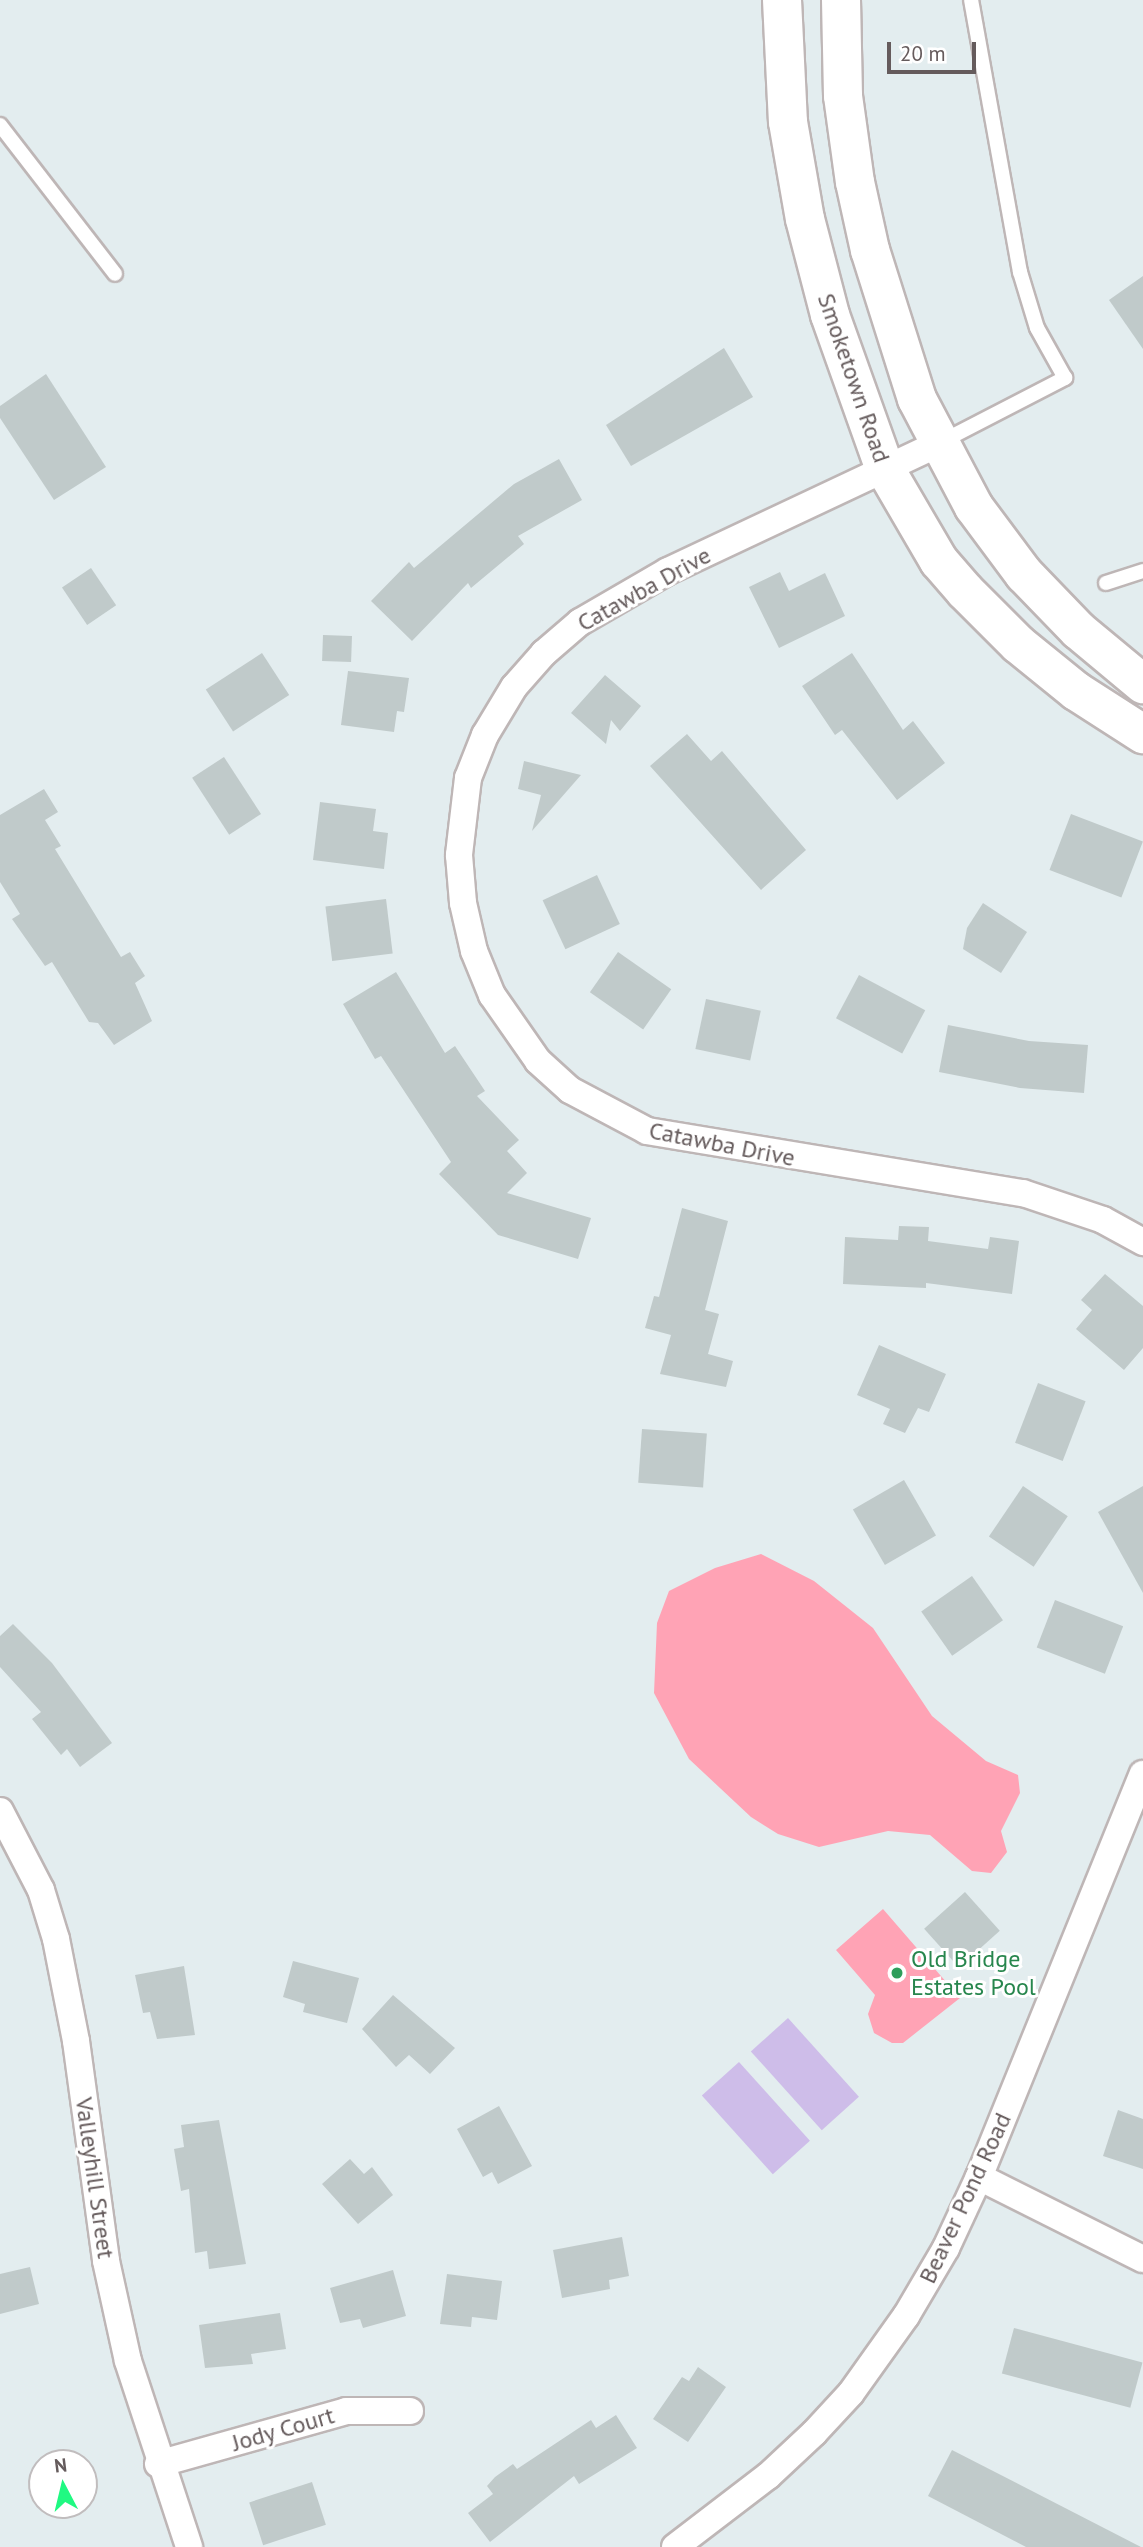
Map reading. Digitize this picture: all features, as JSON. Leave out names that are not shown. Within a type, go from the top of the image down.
[{"type":"main road","name":"Smoketown Road","points":[[782,0],[788,122],[805,219],[830,315],[884,467],[939,561],[965,592],[1018,644],[1076,691],[1143,734]]},
{"type":"main road","points":[[841,0],[843,96],[870,250],[917,399],[974,507],[1024,574],[1078,630],[1143,684]]},
{"type":"street","name":"Catawba Drive","points":[[940,443],[884,467],[668,571],[579,622],[514,687],[485,735],[463,804],[459,855],[474,951],[492,995],[538,1061],[570,1090],[626,1122],[670,1138],[1023,1193],[1103,1220],[1143,1242]]},
{"type":"street","name":"Beaver Pond Road","points":[[676,2547],[768,2476],[851,2393],[906,2316],[946,2248],[979,2177],[1143,1774]]},
{"type":"street","name":"Valleyhill Street","points":[[0,1811],[41,1890],[56,1939],[76,2041],[106,2261],[128,2361],[158,2464],[189,2547]]},
{"type":"street","points":[[979,2177],[1143,2259]]},
{"type":"street","name":"Jody Court","points":[[158,2464],[346,2411],[410,2411]]},
{"type":"lane","points":[[940,443],[1065,379],[1037,328],[1020,272],[971,0]]},
{"type":"lane","points":[[0,125],[115,274]]},
{"type":"lane","points":[[1106,583],[1143,571]]},
{"type":"shaded area","points":[[761,1554],[814,1581],[873,1628],[932,1716],[986,1761],[1018,1775],[1020,1793],[1001,1831],[1007,1852],[991,1873],[972,1871],[930,1835],[888,1831],[819,1847],[778,1834],[751,1817],[689,1759],[654,1693],[657,1623],[669,1591],[715,1568]]},
{"type":"shaded area","name":"Old Bridge Estates Pool","points":[[883,1909],[960,1998],[903,2043],[892,2043],[874,2033],[868,2014],[875,1995],[836,1950]]},
{"type":"shaded area","points":[[788,2018],[859,2097],[822,2130],[751,2051]]},
{"type":"shaded area","points":[[739,2062],[810,2141],[773,2174],[702,2095]]},
{"type":"building","points":[[1143,276],[1143,349],[1109,300]]},
{"type":"building","points":[[724,348],[753,397],[631,466],[606,425]]},
{"type":"building","points":[[46,374],[106,467],[54,500],[0,418],[0,406]]},
{"type":"building","points":[[559,459],[582,500],[518,536],[524,544],[471,588],[468,583],[412,641],[371,601],[409,562],[414,568],[514,484]]},
{"type":"building","points":[[91,568],[116,605],[87,625],[62,588]]},
{"type":"building","points":[[780,572],[789,591],[825,573],[845,616],[779,648],[749,587]]},
{"type":"building","points":[[323,635],[352,636],[351,662],[322,661]]},
{"type":"building","points":[[262,653],[289,695],[233,731],[206,689]]},
{"type":"building","points":[[852,653],[903,730],[913,721],[945,763],[897,800],[842,730],[835,735],[802,686]]},
{"type":"building","points":[[348,671],[409,678],[404,712],[397,711],[394,732],[341,725]]},
{"type":"building","points":[[605,675],[641,706],[620,731],[611,720],[606,744],[571,713]]},
{"type":"building","points":[[687,734],[711,761],[722,751],[806,850],[761,890],[650,766]]},
{"type":"building","points":[[224,757],[261,814],[229,835],[192,778]]},
{"type":"building","points":[[524,761],[581,775],[532,831],[541,795],[518,789]]},
{"type":"building","points":[[44,789],[58,812],[45,820],[61,846],[55,849],[121,957],[130,952],[145,976],[135,983],[152,1021],[114,1045],[98,1023],[89,1022],[52,962],[45,966],[12,919],[20,914],[0,882],[0,815]]},
{"type":"building","points":[[320,802],[376,809],[373,831],[388,833],[384,869],[313,860]]},
{"type":"building","points":[[1071,814],[1143,842],[1121,898],[1049,870]]},
{"type":"building","points":[[597,875],[620,924],[565,949],[543,900]]},
{"type":"building","points":[[386,899],[393,954],[332,961],[325,906]]},
{"type":"building","points":[[983,903],[1027,932],[1001,973],[963,949],[967,928]]},
{"type":"building","points":[[618,952],[671,989],[643,1029],[590,992]]},
{"type":"building","points":[[396,972],[445,1053],[455,1046],[485,1091],[477,1096],[519,1140],[507,1151],[527,1173],[507,1193],[591,1218],[578,1259],[498,1235],[439,1174],[451,1162],[381,1056],[375,1059],[343,1004]]},
{"type":"building","points":[[859,975],[925,1010],[902,1053],[836,1018]]},
{"type":"building","points":[[706,999],[761,1011],[750,1061],[695,1049]]},
{"type":"building","points":[[948,1025],[1029,1041],[1088,1045],[1084,1093],[1020,1088],[939,1072]]},
{"type":"building","points":[[682,1208],[728,1221],[705,1310],[719,1314],[708,1354],[733,1361],[726,1387],[660,1374],[671,1335],[645,1328],[654,1296],[659,1297]]},
{"type":"building","points":[[899,1226],[929,1227],[928,1241],[988,1249],[990,1237],[1019,1241],[1012,1294],[926,1283],[926,1288],[843,1284],[845,1237],[898,1240]]},
{"type":"building","points":[[1105,1274],[1143,1306],[1143,1348],[1124,1370],[1076,1329],[1092,1310],[1081,1300]]},
{"type":"building","points":[[879,1345],[946,1374],[929,1412],[918,1408],[905,1433],[883,1424],[890,1409],[857,1395]]},
{"type":"building","points":[[1038,1383],[1086,1401],[1063,1461],[1015,1443]]},
{"type":"building","points":[[642,1429],[707,1434],[703,1487],[638,1483]]},
{"type":"building","points":[[904,1480],[936,1535],[885,1565],[853,1510]]},
{"type":"building","points":[[1023,1486],[1068,1516],[1034,1567],[989,1537]]},
{"type":"building","points":[[1143,1486],[1143,1593],[1098,1512]]},
{"type":"building","points":[[972,1576],[1003,1620],[952,1656],[921,1612]]},
{"type":"building","points":[[1055,1600],[1123,1626],[1105,1674],[1037,1648]]},
{"type":"building","points":[[13,1624],[52,1663],[112,1743],[80,1767],[67,1749],[61,1755],[32,1719],[41,1712],[0,1667],[0,1636]]},
{"type":"building","points":[[965,1892],[1000,1931],[959,1967],[924,1929]]},
{"type":"building","points":[[293,1961],[359,1978],[347,2023],[303,2012],[305,2004],[283,1997]]},
{"type":"building","points":[[184,1966],[195,2035],[157,2039],[150,2012],[143,2013],[135,1975]]},
{"type":"building","points":[[393,1995],[455,2048],[430,2074],[409,2055],[396,2067],[362,2029]]},
{"type":"building","points":[[499,2106],[532,2166],[498,2184],[492,2172],[483,2177],[457,2129]]},
{"type":"building","points":[[1118,2110],[1143,2119],[1143,2169],[1103,2156]]},
{"type":"building","points":[[219,2120],[246,2264],[209,2269],[207,2251],[195,2253],[189,2189],[181,2191],[174,2149],[184,2147],[181,2125]]},
{"type":"building","points":[[350,2159],[364,2174],[372,2167],[393,2195],[358,2224],[322,2184]]},
{"type":"building","points":[[622,2237],[629,2276],[609,2280],[610,2289],[562,2298],[553,2250]]},
{"type":"building","points":[[30,2267],[39,2304],[0,2314],[0,2274]]},
{"type":"building","points":[[393,2270],[406,2316],[363,2328],[360,2319],[340,2323],[330,2288]]},
{"type":"building","points":[[447,2274],[502,2281],[497,2320],[472,2317],[471,2327],[440,2324]]},
{"type":"building","points":[[280,2313],[286,2349],[251,2354],[253,2364],[205,2368],[199,2325]]},
{"type":"building","points":[[1014,2328],[1142,2362],[1130,2408],[1002,2373]]},
{"type":"building","points":[[698,2367],[726,2387],[688,2442],[653,2419],[682,2377],[689,2381]]},
{"type":"building","points":[[616,2415],[637,2448],[579,2484],[574,2476],[490,2542],[468,2513],[493,2494],[487,2486],[495,2477],[513,2464],[517,2469],[591,2420],[596,2428]]},
{"type":"building","points":[[952,2450],[1141,2547],[1026,2547],[928,2496]]},
{"type":"building","points":[[312,2482],[326,2525],[263,2545],[249,2502]]},
{"type":"place","name":"Old Bridge Estates Pool","points":[[897,1973]]}]
